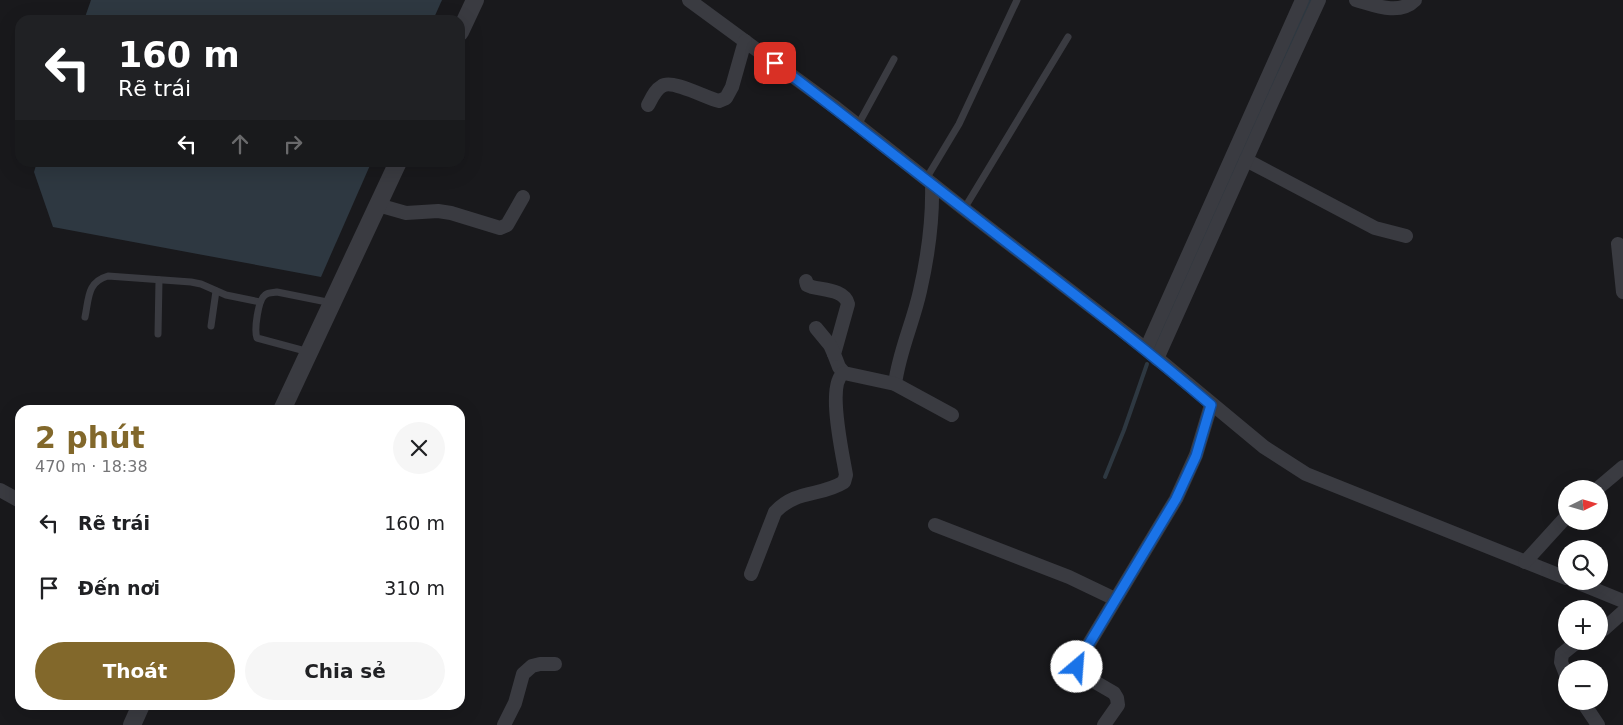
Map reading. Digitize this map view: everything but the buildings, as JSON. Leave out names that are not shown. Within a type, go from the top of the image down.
[{"type":"street","points":[[465,21],[475,0]]},
{"type":"street","points":[[688,0],[858,125],[1146,349],[1211,405],[1264,447],[1306,474],[1558,575]]},
{"type":"street","points":[[1146,349],[1302,0]]},
{"type":"street","points":[[1157,359],[1319,0]]},
{"type":"street","points":[[1356,0],[1384,8],[1407,6],[1415,0]]},
{"type":"street","points":[[648,105],[657,90],[664,84],[673,84],[719,101],[726,98],[732,87],[745,41]]},
{"type":"street","points":[[1246,160],[1375,228],[1406,236]]},
{"type":"street","points":[[284,405],[396,167]]},
{"type":"street","points":[[895,384],[897,369],[920,292],[930,238],[933,211],[929,182]]},
{"type":"street","points":[[378,205],[406,213],[438,211],[451,213],[500,228],[507,225],[523,197]]},
{"type":"street","points":[[1618,244],[1623,292]]},
{"type":"street","points":[[806,281],[807,285],[843,294],[847,299],[848,304],[834,354]]},
{"type":"street","points":[[816,328],[830,345],[844,373],[895,384],[952,415]]},
{"type":"street","points":[[751,574],[775,512],[782,505],[794,498],[831,488],[844,482],[846,475],[835,407],[835,387],[838,379],[844,373]]},
{"type":"street","points":[[1104,725],[1118,705],[1117,698],[1114,693],[1082,675],[1077,667],[1078,662],[1176,499],[1196,456],[1211,405]]},
{"type":"street","points":[[1608,480],[1623,467]]},
{"type":"street","points":[[0,490],[15,498]]},
{"type":"street","points":[[936,525],[1069,577],[1115,599]]},
{"type":"street","points":[[1525,562],[1558,525]]},
{"type":"street","points":[[1596,590],[1623,601]]},
{"type":"street","points":[[1608,625],[1623,612]]},
{"type":"street","points":[[504,725],[517,698],[523,674],[532,666],[555,664]]},
{"type":"street","points":[[132,725],[139,710]]},
{"type":"street","points":[[1588,710],[1598,725]]},
{"type":"lane","points":[[929,182],[959,124],[1017,0]]},
{"type":"lane","points":[[964,209],[1068,37]]},
{"type":"lane","points":[[858,125],[894,59]]},
{"type":"lane","points":[[85,317],[92,286],[98,279],[108,276],[191,282],[201,284],[226,295],[260,302]]},
{"type":"lane","points":[[158,334],[159,280]]},
{"type":"lane","points":[[211,326],[216,291]]},
{"type":"lane","points":[[309,352],[256,338],[260,302],[263,296],[277,292],[332,303]]},
{"type":"shaded area","points":[[91,0],[442,0],[435,15],[86,15]]},
{"type":"shaded area","points":[[36,167],[369,167],[321,277],[53,227],[34,172]]},
{"type":"waterway","points":[[1153,351],[1310,0]]},
{"type":"waterway","points":[[1105,477],[1147,364]]},
{"type":"route","points":[[775,63],[836,108],[1146,349],[1211,405],[1196,456],[1176,499],[1115,599],[1078,662],[1077,667]]}]
